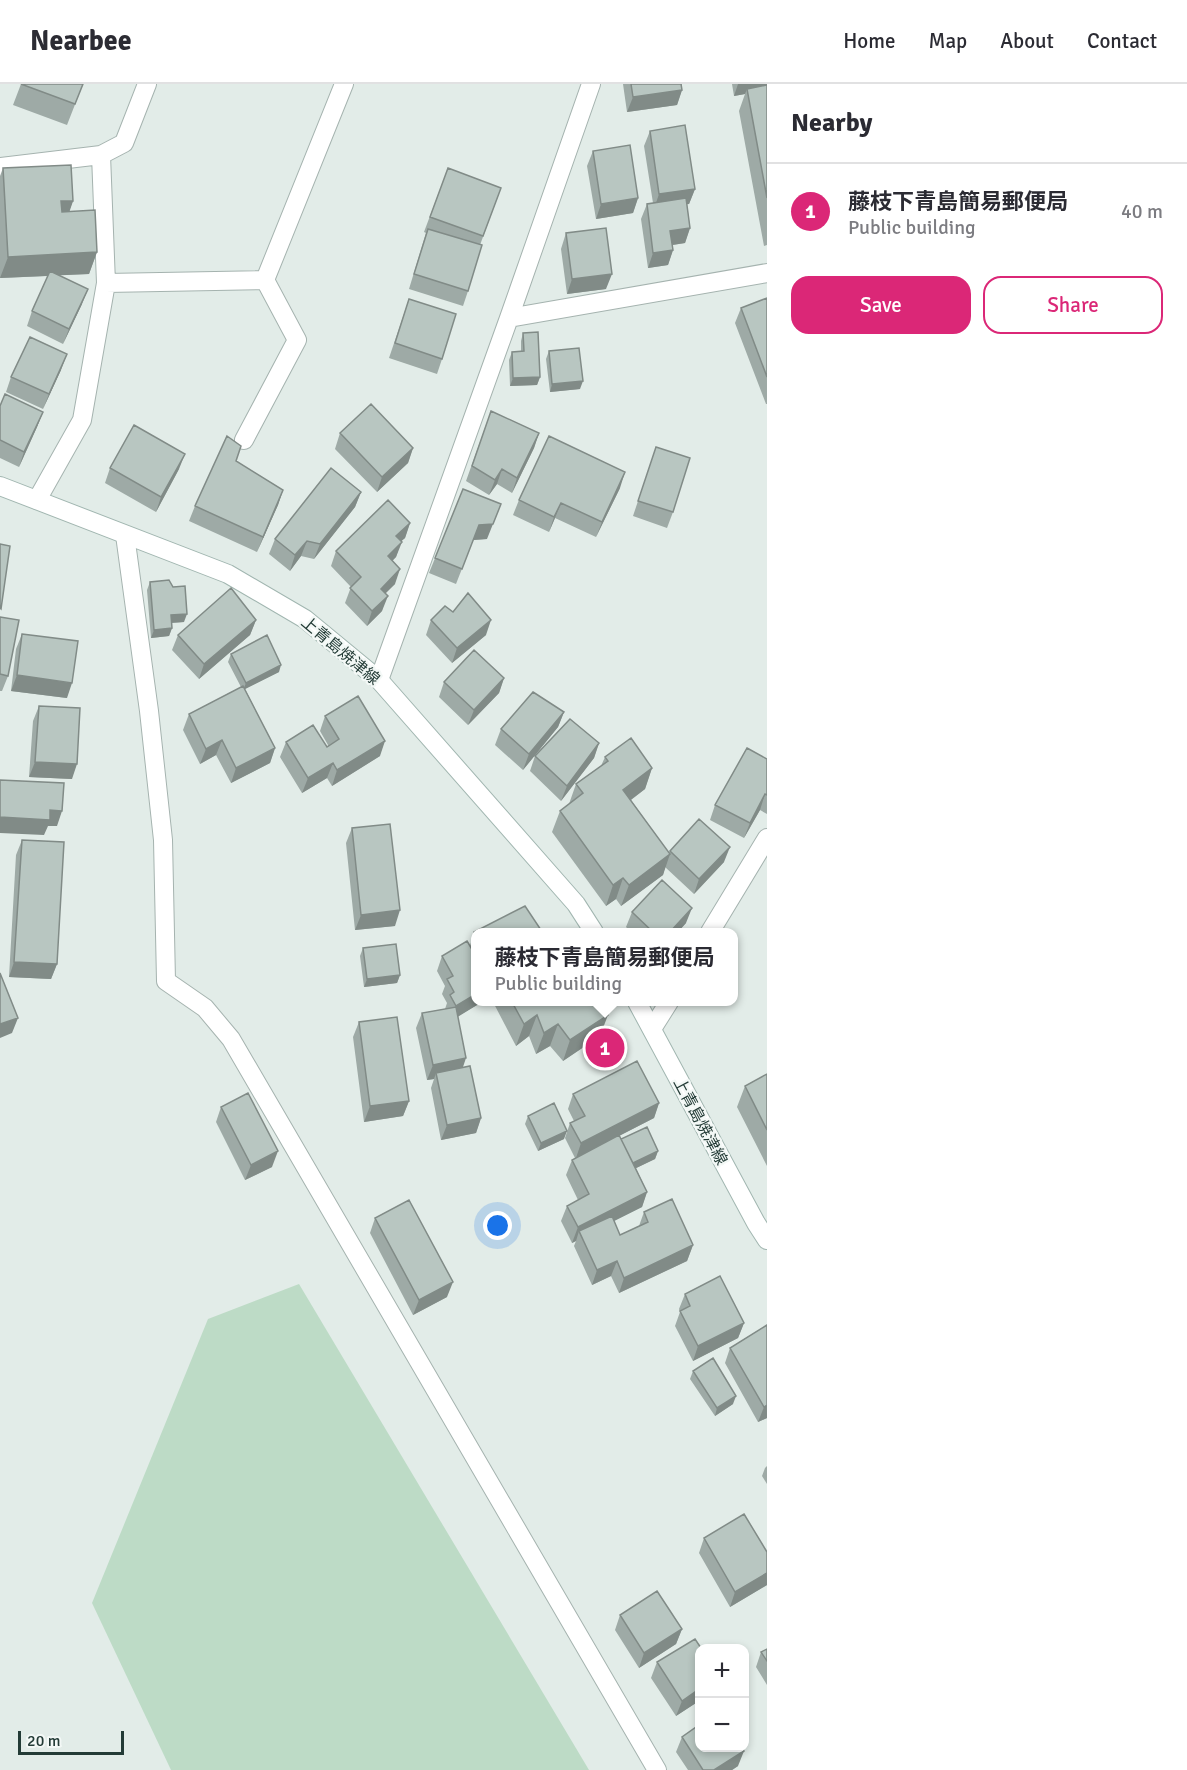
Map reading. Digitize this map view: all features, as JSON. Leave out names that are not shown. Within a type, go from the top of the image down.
[{"type":"street","points":[[0,167],[101,156],[124,143],[147,84]]},
{"type":"street","points":[[265,280],[344,84]]},
{"type":"street","points":[[379,680],[591,84]]},
{"type":"street","points":[[37,500],[82,420],[106,283],[101,156]]},
{"type":"street","points":[[509,318],[767,273]]},
{"type":"street","points":[[106,283],[265,280]]},
{"type":"street","points":[[244,440],[297,340],[265,280]]},
{"type":"street","name":"上青島焼津線","points":[[0,486],[228,574],[305,619],[379,680],[576,904],[591,928]]},
{"type":"street","points":[[125,535],[149,711],[163,840],[166,981],[205,1008],[231,1039],[657,1770]]},
{"type":"street","points":[[713,928],[767,838]]},
{"type":"street","name":"上青島焼津線","points":[[639,1006],[767,1240]]},
{"type":"street","points":[[652,1029],[666,1006]]},
{"type":"green space","points":[[299,1284],[589,1770],[171,1770],[92,1603],[208,1319]]},
{"type":"building","points":[[21,84],[83,84],[75,104]]},
{"type":"building","points":[[631,84],[681,84],[682,90],[633,97]]},
{"type":"building","points":[[767,85],[767,198],[747,89]]},
{"type":"building","points":[[685,125],[695,189],[659,194],[650,131]]},
{"type":"building","points":[[630,145],[638,198],[601,204],[593,151]]},
{"type":"building","points":[[71,165],[73,201],[61,201],[62,212],[95,210],[97,252],[8,257],[3,168]]},
{"type":"building","points":[[448,168],[501,188],[483,236],[430,217]]},
{"type":"building","points":[[686,198],[690,228],[670,231],[673,250],[653,253],[647,204]]},
{"type":"building","points":[[606,228],[612,274],[572,279],[566,233]]},
{"type":"building","points":[[428,229],[482,245],[468,291],[414,274]]},
{"type":"building","points":[[50,271],[88,289],[69,329],[32,311]]},
{"type":"building","points":[[767,298],[767,377],[741,308]]},
{"type":"building","points":[[409,299],[456,314],[442,359],[395,343]]},
{"type":"building","points":[[538,332],[540,377],[513,378],[512,352],[524,351],[523,333]]},
{"type":"building","points":[[30,337],[67,354],[49,394],[11,377]]},
{"type":"building","points":[[579,348],[583,381],[552,384],[549,351]]},
{"type":"building","points":[[5,394],[43,412],[24,452],[0,440],[0,406]]},
{"type":"building","points":[[371,404],[413,448],[382,477],[340,433]]},
{"type":"building","points":[[491,411],[539,433],[517,478],[502,469],[495,480],[472,466]]},
{"type":"building","points":[[134,425],[185,454],[161,497],[110,468]]},
{"type":"building","points":[[227,436],[241,446],[236,461],[283,490],[263,537],[195,506]]},
{"type":"building","points":[[549,436],[625,472],[602,522],[561,503],[554,517],[519,500]]},
{"type":"building","points":[[656,447],[690,458],[673,512],[638,501]]},
{"type":"building","points":[[331,468],[361,492],[320,544],[307,541],[295,555],[275,539]]},
{"type":"building","points":[[463,489],[501,504],[493,524],[479,525],[462,569],[435,558]]},
{"type":"building","points":[[388,500],[410,523],[396,536],[402,542],[388,556],[400,569],[381,589],[388,596],[372,611],[350,588],[361,577],[336,551]]},
{"type":"building","points":[[0,544],[10,546],[1,609],[0,608]]},
{"type":"building","points":[[169,580],[173,587],[185,586],[187,614],[171,615],[172,628],[154,630],[150,582]]},
{"type":"building","points":[[231,588],[256,620],[204,664],[178,635]]},
{"type":"building","points":[[468,593],[491,620],[457,648],[431,620],[445,606],[453,612]]},
{"type":"building","points":[[0,617],[19,620],[8,676],[0,674]]},
{"type":"building","points":[[22,634],[78,641],[72,683],[17,675]]},
{"type":"building","points":[[267,635],[281,665],[246,683],[231,654]]},
{"type":"building","points":[[474,650],[504,678],[474,710],[444,682]]},
{"type":"building","points":[[243,686],[275,748],[236,768],[222,740],[206,749],[189,714]]},
{"type":"building","points":[[533,692],[564,712],[529,754],[501,729]]},
{"type":"building","points":[[358,696],[385,741],[337,770],[333,763],[308,778],[286,742],[313,725],[327,747],[339,739],[325,716]]},
{"type":"building","points":[[39,706],[80,708],[77,764],[35,762]]},
{"type":"building","points":[[570,719],[599,743],[567,786],[535,756]]},
{"type":"building","points":[[631,738],[652,768],[623,790],[670,854],[629,885],[623,878],[613,885],[560,811],[583,793],[576,784],[608,761],[605,757]]},
{"type":"building","points":[[747,748],[767,759],[767,795],[765,794],[750,823],[715,805]]},
{"type":"building","points":[[0,780],[64,783],[62,811],[50,810],[50,820],[0,817]]},
{"type":"building","points":[[699,819],[730,847],[699,879],[670,851]]},
{"type":"building","points":[[390,824],[400,910],[361,915],[352,828]]},
{"type":"building","points":[[22,840],[64,842],[57,964],[14,962]]},
{"type":"building","points":[[662,880],[692,908],[674,928],[649,928],[632,912]]},
{"type":"building","points":[[525,906],[540,928],[482,928]]},
{"type":"building","points":[[467,941],[471,948],[471,997],[456,1006],[450,995],[454,992],[447,979],[453,976],[442,956]]},
{"type":"building","points":[[396,944],[400,975],[367,979],[363,948]]},
{"type":"building","points":[[0,973],[18,1018],[0,1024]]},
{"type":"building","points":[[514,1006],[603,1006],[608,1015],[570,1040],[558,1024],[544,1033],[537,1015],[524,1024]]},
{"type":"building","points":[[456,1007],[466,1058],[433,1065],[422,1013]]},
{"type":"building","points":[[397,1017],[409,1101],[370,1106],[359,1022]]},
{"type":"building","points":[[637,1061],[659,1103],[581,1143],[570,1123],[585,1116],[573,1094]]},
{"type":"building","points":[[470,1066],[481,1118],[447,1125],[436,1073]]},
{"type":"building","points":[[767,1074],[767,1130],[745,1086]]},
{"type":"building","points":[[248,1093],[278,1151],[251,1165],[221,1107]]},
{"type":"building","points":[[554,1103],[567,1131],[541,1143],[528,1116]]},
{"type":"building","points":[[647,1127],[658,1151],[633,1163],[621,1139]]},
{"type":"building","points":[[619,1135],[647,1192],[578,1227],[567,1206],[589,1194],[572,1160]]},
{"type":"building","points":[[672,1199],[693,1245],[624,1278],[617,1261],[597,1270],[579,1231],[612,1216],[620,1235],[648,1222],[644,1212]]},
{"type":"building","points":[[409,1200],[453,1282],[419,1300],[375,1218]]},
{"type":"building","points":[[720,1276],[744,1323],[698,1346],[680,1311],[690,1306],[685,1294]]},
{"type":"building","points":[[767,1325],[767,1405],[764,1407],[730,1348]]},
{"type":"building","points":[[713,1358],[736,1396],[717,1408],[693,1371]]},
{"type":"building","points":[[744,1514],[767,1552],[767,1573],[735,1592],[704,1538]]},
{"type":"building","points":[[657,1591],[682,1629],[644,1653],[620,1615]]},
{"type":"building","points":[[695,1639],[698,1644],[695,1644],[695,1692],[682,1701],[657,1662]]},
{"type":"building","points":[[767,1649],[767,1661],[761,1652]]},
{"type":"building","points":[[695,1728],[695,1752],[742,1752],[714,1770],[703,1770],[682,1737]]},
{"type":"place","name":"藤枝下青島簡易郵便局","points":[[605,1048]]}]
